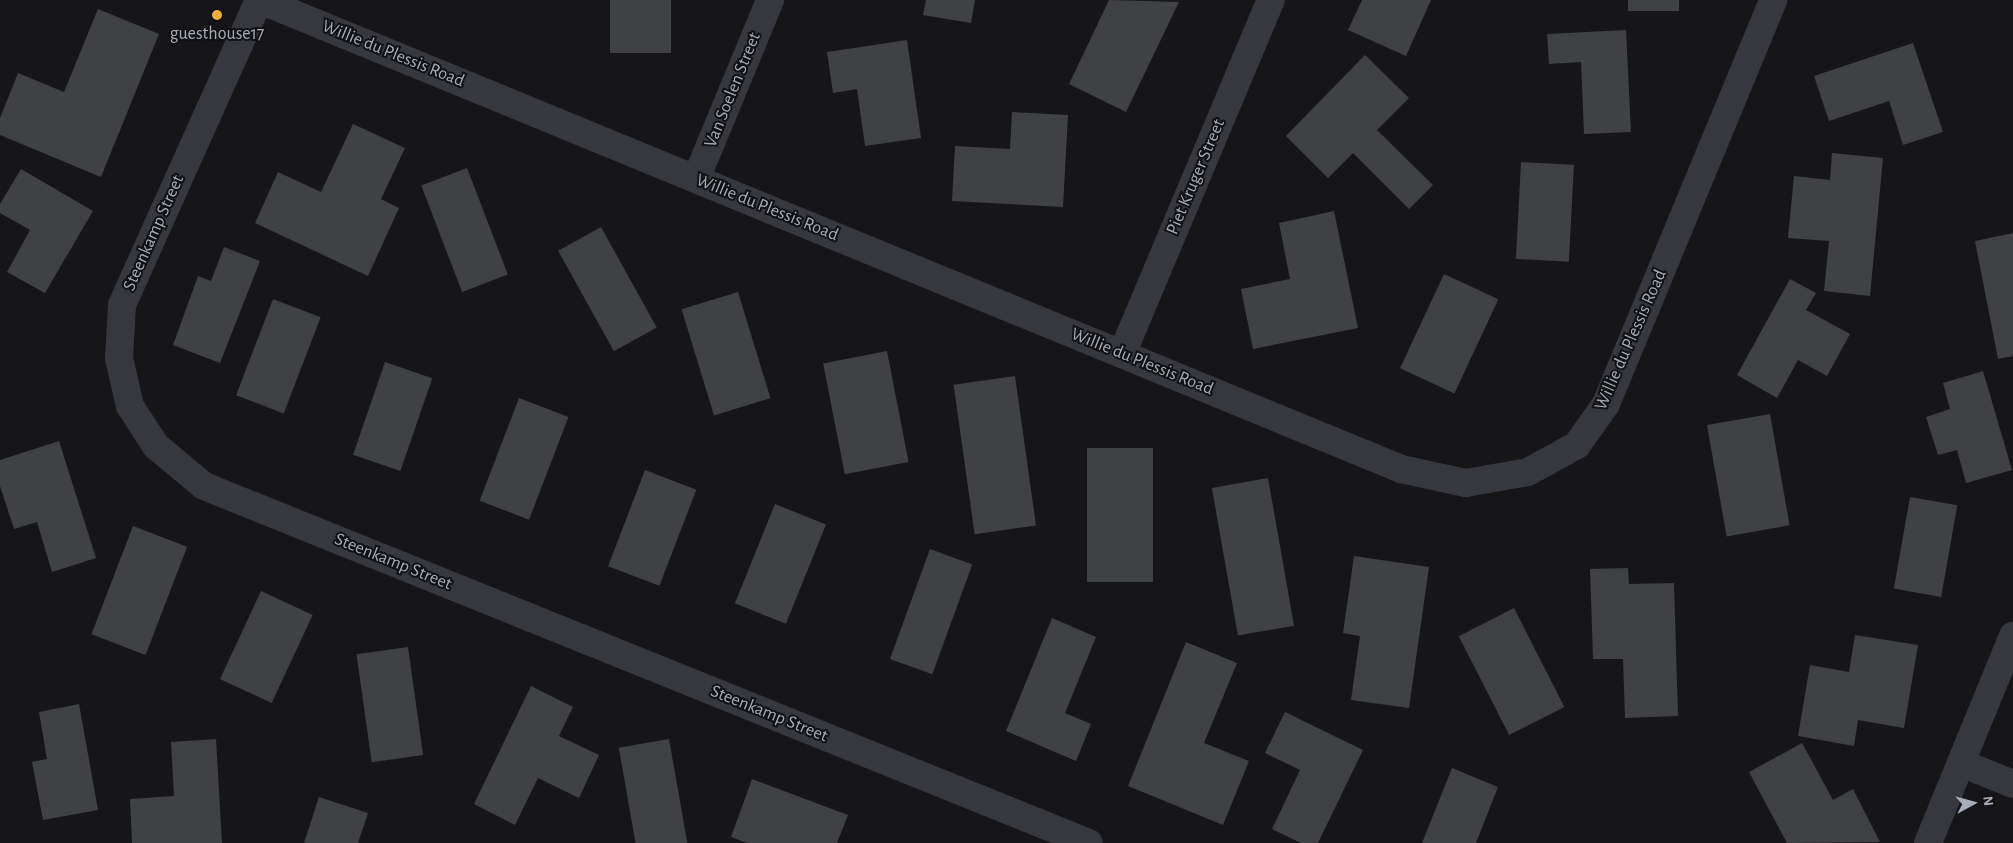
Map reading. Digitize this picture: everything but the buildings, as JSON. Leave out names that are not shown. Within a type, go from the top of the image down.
[{"type":"street","name":"Willie du Plessis Road","points":[[259,0],[1401,469],[1466,483],[1528,472],[1577,445],[1606,404],[1773,0]]},
{"type":"street","name":"Steenkamp Street","points":[[259,0],[122,306],[119,358],[130,406],[156,446],[204,486],[1090,843]]},
{"type":"street","name":"Van Soelen Street","points":[[696,179],[770,0]]},
{"type":"street","name":"Piet Kruger Street","points":[[1122,354],[1271,0]]},
{"type":"street","points":[[1928,843],[2013,636]]},
{"type":"street","points":[[1961,763],[2013,784]]},
{"type":"place","name":"guesthouse17","points":[[217,15]]}]
